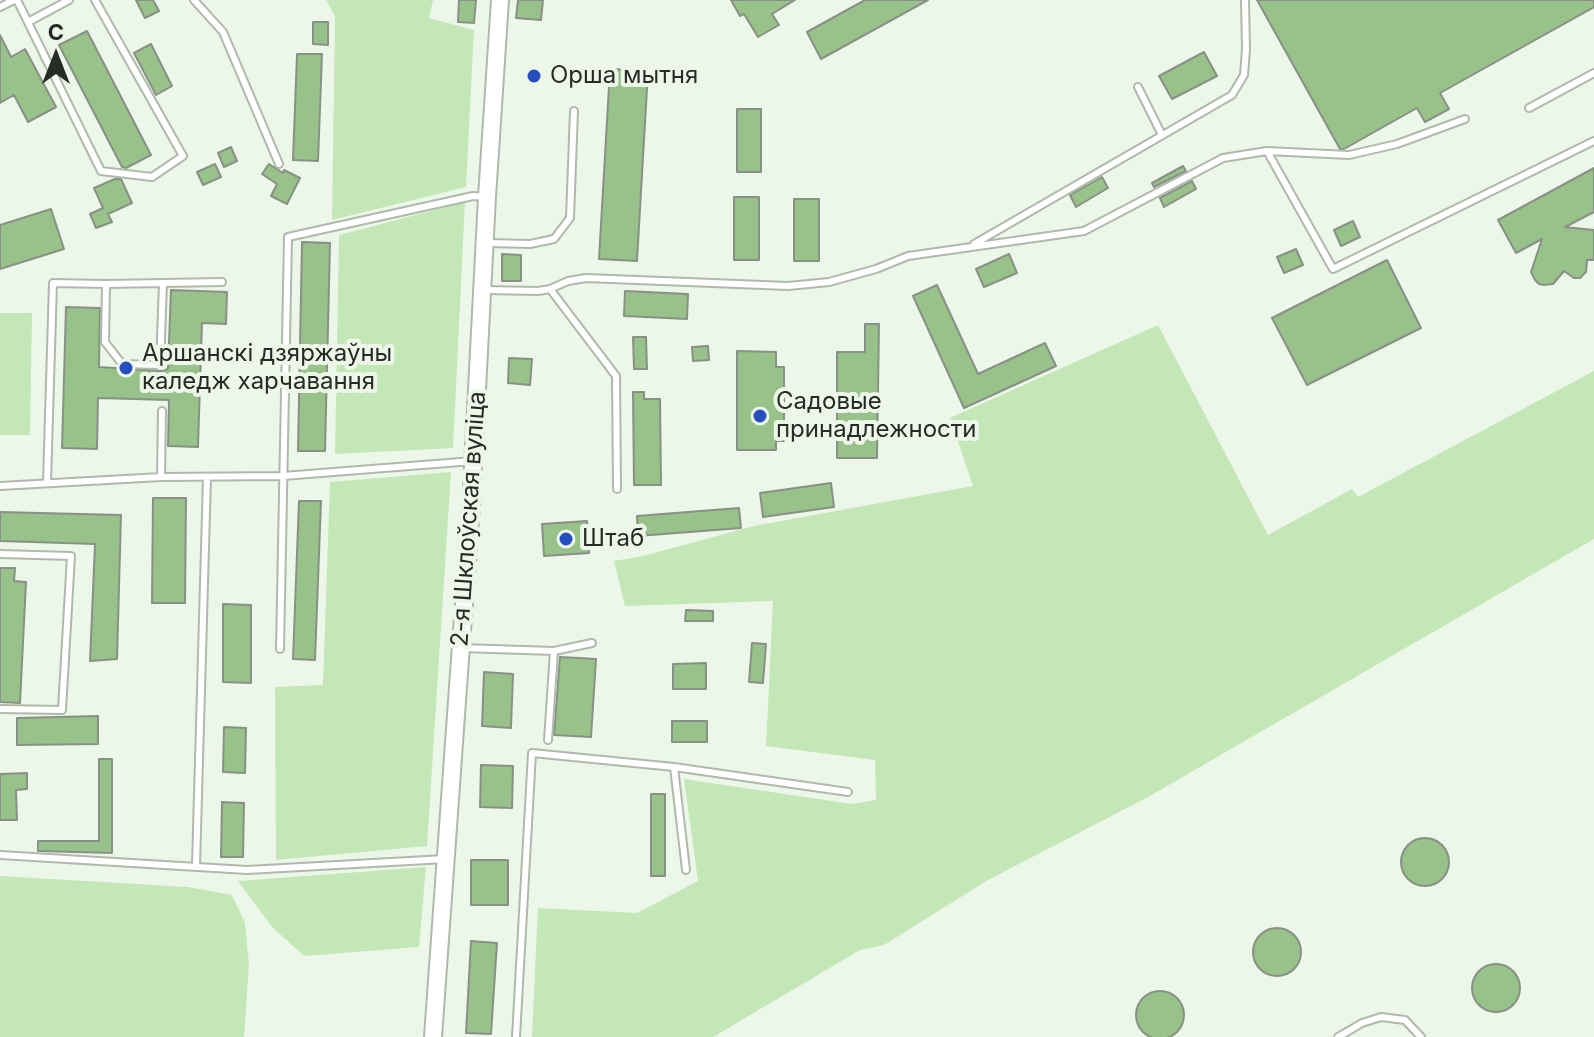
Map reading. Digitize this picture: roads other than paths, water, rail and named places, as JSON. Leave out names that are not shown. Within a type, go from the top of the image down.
[{"type":"street","name":"2-я Шклоўская вуліца","points":[[433,1037],[461,648],[500,0]]},
{"type":"lane","points":[[0,7],[16,0],[101,171],[152,177],[183,156],[95,0]]},
{"type":"lane","points":[[28,22],[69,0]]},
{"type":"lane","points":[[194,0],[223,32],[279,164]]},
{"type":"lane","points":[[971,246],[1232,95],[1244,75],[1245,0]]},
{"type":"lane","points":[[1529,108],[1594,73]]},
{"type":"lane","points":[[1138,87],[1162,135]]},
{"type":"lane","points":[[484,243],[530,244],[554,239],[570,218],[574,111]]},
{"type":"lane","points":[[482,290],[550,289],[586,278],[788,286],[829,282],[908,256],[1084,231],[1223,158],[1267,151],[1349,155],[1397,144],[1465,119]]},
{"type":"lane","points":[[1267,151],[1333,269],[1594,141]]},
{"type":"lane","points":[[280,649],[288,237],[473,196],[487,197]]},
{"type":"lane","points":[[47,482],[53,283],[222,282]]},
{"type":"lane","points":[[106,284],[105,342],[122,364],[160,365],[163,283]]},
{"type":"lane","points":[[550,289],[616,376],[617,489]]},
{"type":"lane","points":[[161,477],[162,411]]},
{"type":"lane","points":[[0,486],[161,477],[283,476],[473,461]]},
{"type":"lane","points":[[196,866],[207,477]]},
{"type":"lane","points":[[0,554],[71,556],[62,710],[0,709]]},
{"type":"lane","points":[[461,648],[554,651],[592,643]]},
{"type":"lane","points":[[548,740],[554,651]]},
{"type":"lane","points":[[516,1037],[532,753],[674,767],[848,792]]},
{"type":"lane","points":[[674,767],[686,870]]},
{"type":"lane","points":[[0,855],[247,870],[445,859]]},
{"type":"lane","points":[[1338,1037],[1362,1023],[1381,1017],[1405,1020],[1421,1037]]},
{"type":"place","name":"Орша мытня","points":[[534,76]]},
{"type":"place","name":"Аршанскі дзяржаўны каледж харчавання","points":[[126,368]]},
{"type":"place","name":"Садовые принадлежности","points":[[760,416]]},
{"type":"place","name":"Штаб","points":[[566,539]]}]
